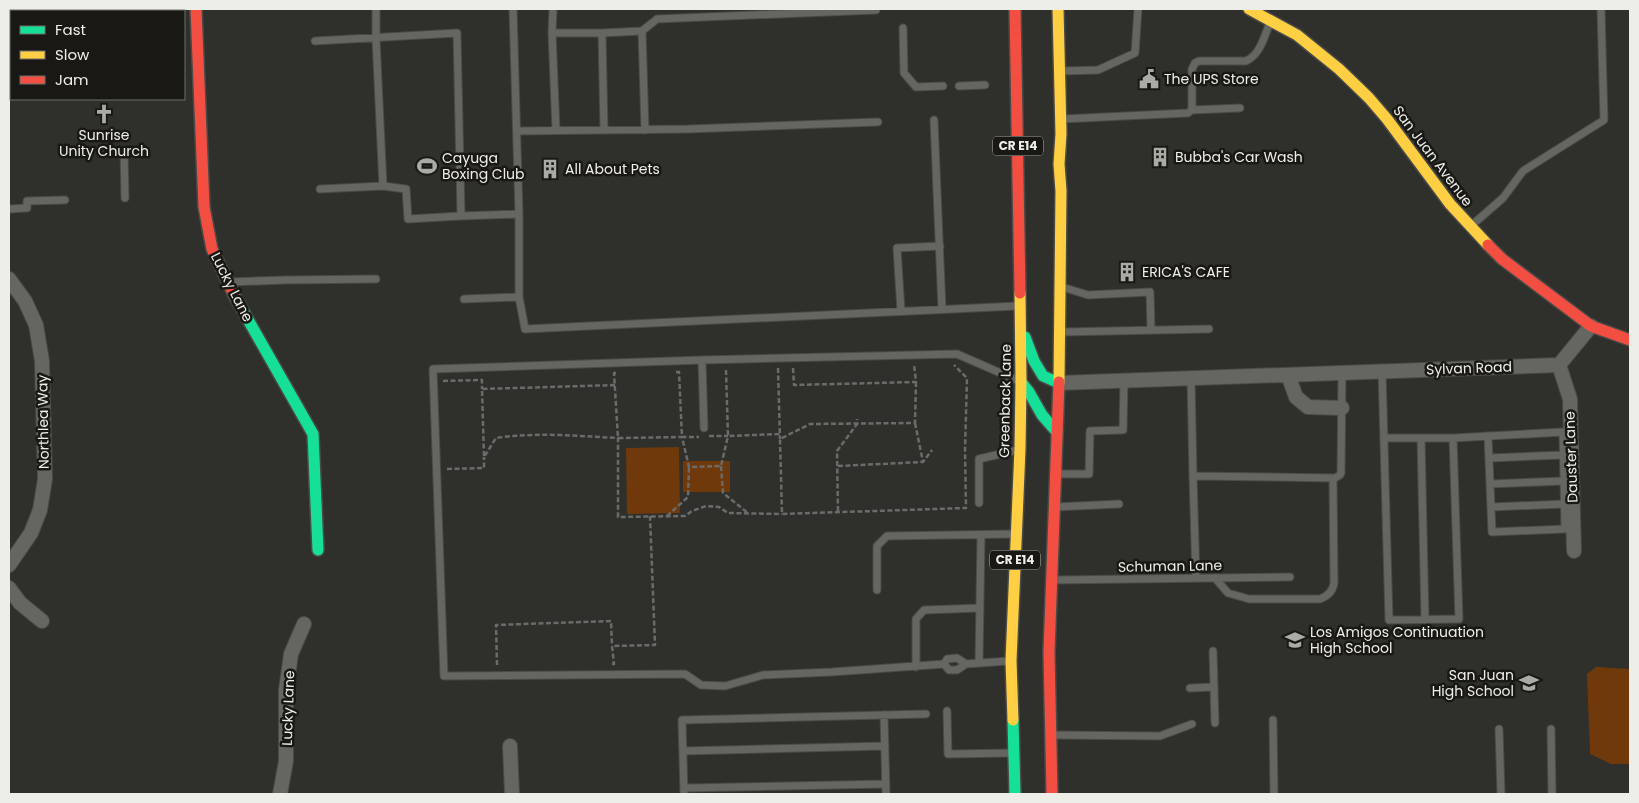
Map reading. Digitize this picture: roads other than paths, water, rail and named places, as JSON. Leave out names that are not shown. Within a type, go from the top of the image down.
[{"type":"main road","name":"Lucky Lane","points":[[196,9],[204,207],[212,249],[227,283],[314,434],[318,550]]},
{"type":"main road","name":"Greenback Lane","points":[[1015,9],[1021,382],[1011,661],[1016,794]]},
{"type":"main road","name":"CR E14","points":[[1052,794],[1049,652],[1059,383],[1060,286],[1060,71],[1058,9]]},
{"type":"main road","name":"San Juan Avenue","points":[[1250,9],[1296,35],[1339,69],[1369,98],[1387,119],[1450,204],[1470,227],[1502,259],[1591,326]]},
{"type":"main road","points":[[1020,325],[1034,361],[1043,376],[1059,383]]},
{"type":"main road","points":[[1591,326],[1630,340]]},
{"type":"main road","points":[[1021,382],[1042,415],[1057,432]]},
{"type":"street","name":"Northlea Way","points":[[9,279],[25,300],[36,325],[42,361],[45,479],[40,510],[31,533],[9,565]]},
{"type":"street","points":[[1559,365],[1591,326]]},
{"type":"street","name":"Sylvan Road","points":[[1059,383],[1559,365]]},
{"type":"street","name":"Dauster Lane","points":[[1559,365],[1570,399],[1574,551]]},
{"type":"street","points":[[1288,375],[1296,397],[1308,406],[1342,408]]},
{"type":"street","points":[[9,588],[20,603],[42,621]]},
{"type":"street","name":"Lucky Lane","points":[[280,794],[286,760],[286,690],[291,654],[304,624]]},
{"type":"street","points":[[510,746],[512,794]]},
{"type":"lane","points":[[376,9],[383,186]]},
{"type":"lane","points":[[513,9],[519,214],[519,297],[525,329],[1020,306]]},
{"type":"lane","points":[[553,9],[552,33],[556,130]]},
{"type":"lane","points":[[1060,71],[1098,70],[1135,53],[1138,9]]},
{"type":"lane","points":[[1470,227],[1503,198],[1523,171],[1604,120],[1601,9]]},
{"type":"lane","points":[[552,33],[642,31],[657,19],[876,10]]},
{"type":"lane","points":[[1192,110],[1192,69],[1195,63],[1198,61],[1246,61],[1252,58],[1257,53],[1271,20]]},
{"type":"lane","points":[[903,28],[904,74],[916,87],[943,86]]},
{"type":"lane","points":[[642,31],[645,130]]},
{"type":"lane","points":[[602,33],[604,130]]},
{"type":"lane","points":[[315,41],[457,34],[460,216]]},
{"type":"lane","points":[[959,86],[985,85]]},
{"type":"lane","points":[[1060,119],[1185,114],[1192,110],[1240,108]]},
{"type":"lane","points":[[934,120],[942,309]]},
{"type":"lane","points":[[516,131],[645,130],[878,122]]},
{"type":"lane","points":[[124,150],[125,198]]},
{"type":"lane","points":[[320,189],[383,186],[406,189],[408,219],[519,214]]},
{"type":"lane","points":[[9,209],[27,208],[27,201],[65,200]]},
{"type":"lane","points":[[901,311],[897,248],[940,246]]},
{"type":"lane","points":[[227,283],[376,279]]},
{"type":"lane","points":[[1060,286],[1088,295],[1150,292],[1152,330]]},
{"type":"lane","points":[[464,299],[519,297]]},
{"type":"lane","points":[[1059,332],[1209,329]]},
{"type":"lane","points":[[1011,661],[966,664],[957,670],[949,670],[944,664],[764,675],[724,686],[701,685],[686,674],[444,676],[433,370],[702,360],[957,354],[1021,382]]},
{"type":"lane","points":[[702,360],[704,428]]},
{"type":"lane","points":[[1382,371],[1389,620],[1459,619],[1453,438]]},
{"type":"lane","points":[[1193,476],[1338,477],[1341,473],[1342,373]]},
{"type":"lane","points":[[1191,378],[1196,578]]},
{"type":"lane","points":[[1055,474],[1089,474],[1090,430],[1123,430],[1124,380]]},
{"type":"lane","points":[[1384,438],[1453,438],[1488,436],[1563,432],[1565,529],[1492,532],[1488,436]]},
{"type":"lane","points":[[1421,438],[1425,619]]},
{"type":"lane","points":[[979,502],[979,459],[1020,450]]},
{"type":"lane","points":[[1489,458],[1563,455]]},
{"type":"lane","points":[[1215,578],[1228,594],[1249,599],[1320,599],[1328,595],[1334,583],[1333,478]]},
{"type":"lane","points":[[1490,484],[1564,481]]},
{"type":"lane","points":[[1054,508],[1119,504]]},
{"type":"lane","points":[[1491,507],[1564,504]]},
{"type":"lane","points":[[877,590],[877,546],[887,536],[1016,534]]},
{"type":"lane","points":[[979,663],[981,535]]},
{"type":"lane","name":"Schuman Lane","points":[[1051,580],[1290,578]]},
{"type":"lane","points":[[916,666],[916,619],[924,610],[980,608]]},
{"type":"lane","points":[[1213,652],[1215,723]]},
{"type":"lane","points":[[1190,688],[1214,687]]},
{"type":"lane","points":[[947,711],[948,754],[1015,752]]},
{"type":"lane","points":[[886,784],[684,791],[682,720],[926,714]]},
{"type":"lane","points":[[884,715],[886,794]]},
{"type":"lane","points":[[1273,720],[1274,793]]},
{"type":"lane","points":[[1051,735],[1160,736],[1192,724]]},
{"type":"lane","points":[[1551,729],[1552,794]]},
{"type":"lane","points":[[1499,730],[1501,794]]},
{"type":"lane","points":[[683,751],[885,746]]},
{"type":"place","name":"The UPS Store","points":[[1149,79]]},
{"type":"place","name":"Sunrise Unity Church","points":[[104,114]]},
{"type":"place","name":"Bubba's Car Wash","points":[[1160,157]]},
{"type":"place","name":"Cayuga Boxing Club","points":[[427,166]]},
{"type":"place","name":"All About Pets","points":[[550,169]]},
{"type":"place","name":"ERICA'S CAFE","points":[[1127,272]]},
{"type":"place","name":"Los Amigos Continuation High School","points":[[1295,640]]},
{"type":"place","name":"San Juan High School","points":[[1529,683]]}]
